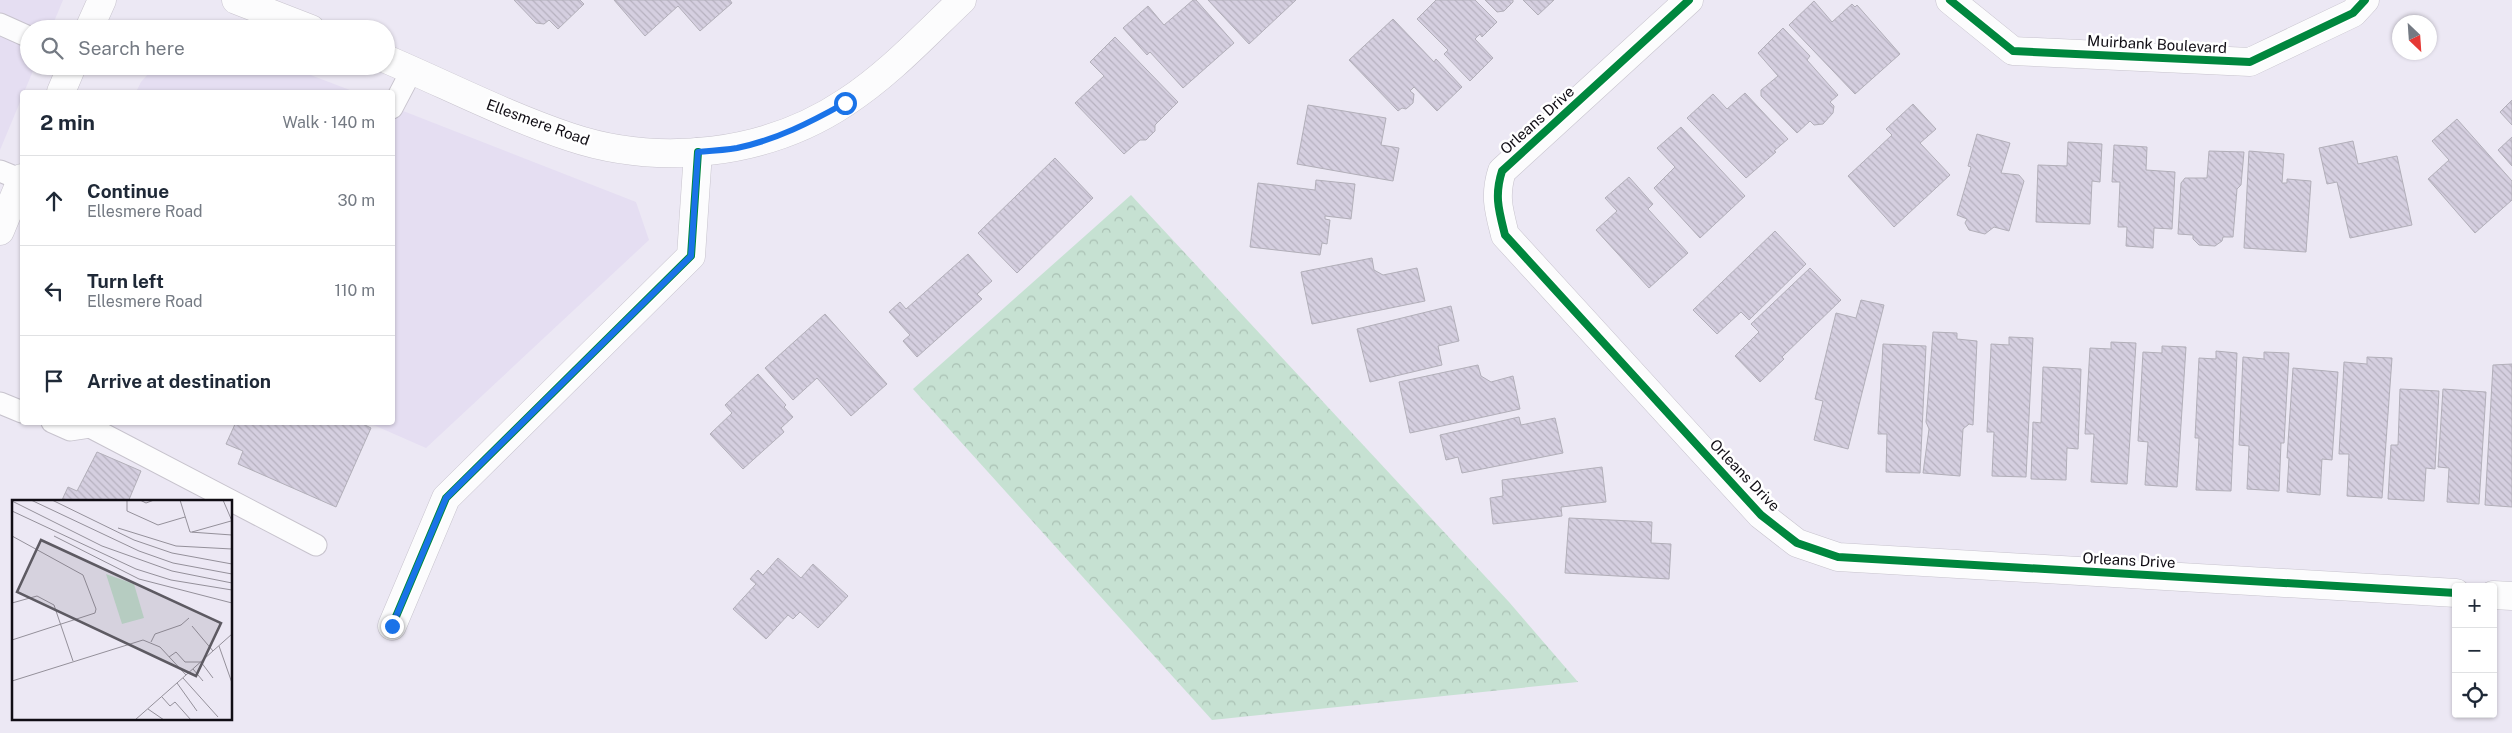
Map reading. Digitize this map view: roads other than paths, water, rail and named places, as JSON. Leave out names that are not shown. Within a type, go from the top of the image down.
[{"type":"street","points":[[93,20],[102,0]]},
{"type":"street","points":[[236,0],[288,20]]},
{"type":"street","name":"Ellesmere Road","points":[[395,63],[520,118],[572,138],[613,148],[657,152],[698,152],[737,148],[771,138],[808,123],[845,103],[882,75],[962,0]]},
{"type":"street","name":"Orleans Drive","points":[[1689,0],[1502,171],[1496,188],[1498,206],[1505,235],[1761,515],[1797,543],[1838,557],[2452,593]]},
{"type":"street","name":"Muirbank Boulevard","points":[[1950,0],[2013,51],[2250,62],[2353,13],[2365,0]]},
{"type":"street","points":[[62,90],[68,75]]},
{"type":"street","points":[[392,626],[446,498],[691,256],[698,152]]},
{"type":"street","points":[[0,232],[17,178]]},
{"type":"street","points":[[2497,595],[2512,596]]},
{"type":"lane","points":[[0,24],[20,33]]},
{"type":"lane","points":[[395,102],[412,70]]},
{"type":"lane","points":[[0,403],[20,411]]},
{"type":"lane","points":[[59,425],[70,430],[90,427],[230,500]]},
{"type":"lane","points":[[232,501],[316,545]]}]
